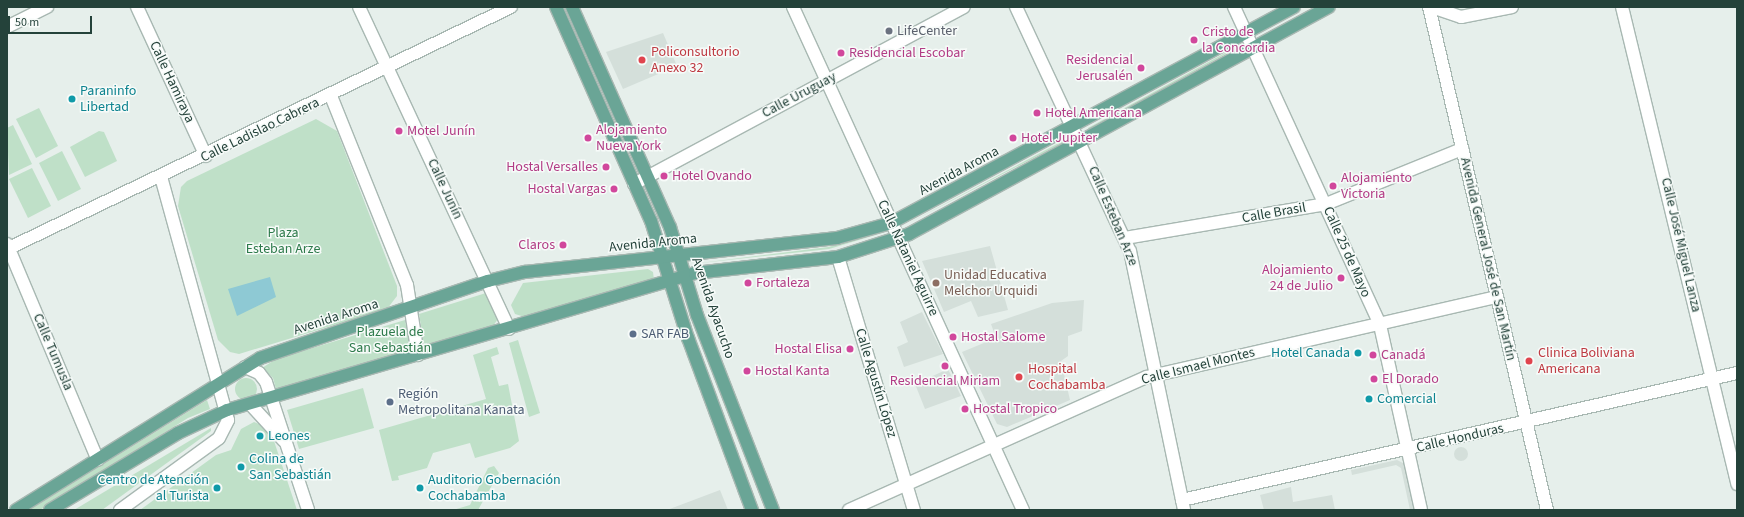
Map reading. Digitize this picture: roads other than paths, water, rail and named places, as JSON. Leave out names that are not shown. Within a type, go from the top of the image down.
[{"type":"main road","points":[[556,7],[634,184],[752,510]]},
{"type":"main road","name":"Avenida Ayacucho","points":[[572,7],[648,176],[773,510]]},
{"type":"main road","name":"Avenida Aroma","points":[[16,510],[245,367],[271,353],[488,281],[525,272],[837,238],[891,223],[1074,127],[1294,7]]},
{"type":"main road","points":[[50,510],[178,433],[227,410],[685,277],[838,256],[898,238],[1082,143],[1329,7]]},
{"type":"street","points":[[7,27],[47,7]]},
{"type":"street","name":"Calle Hamiraya","points":[[137,7],[206,156]]},
{"type":"street","name":"Calle Junín","points":[[359,7],[488,281],[509,329]]},
{"type":"street","name":"Calle Ladislao Cabrera","points":[[8,247],[206,156],[330,96],[386,65],[511,7]]},
{"type":"street","name":"Calle Nataniel Aguirre","points":[[793,7],[1023,510]]},
{"type":"street","name":"Calle Uruguay","points":[[634,184],[964,7]]},
{"type":"street","name":"Calle Esteban Arze","points":[[1016,7],[1082,143],[1125,238],[1139,283],[1156,374],[1184,505]]},
{"type":"street","name":"Calle 25 de Mayo","points":[[1234,7],[1255,48],[1380,326],[1409,450],[1421,510]]},
{"type":"street","points":[[1431,7],[1461,17],[1512,7]]},
{"type":"street","name":"Avenida General José de San Martín","points":[[1431,7],[1462,149],[1547,510]]},
{"type":"street","name":"Calle José Miguel Lanza","points":[[1622,7],[1713,379],[1737,484]]},
{"type":"street","points":[[330,96],[407,285],[418,355]]},
{"type":"street","name":"Calle Brasil","points":[[1125,238],[1326,204],[1462,149]]},
{"type":"street","points":[[120,510],[219,438],[225,431],[227,410],[218,385],[161,177]]},
{"type":"street","name":"Calle Tumusla","points":[[8,247],[98,460]]},
{"type":"street","name":"Calle Agustín López","points":[[838,256],[914,510]]},
{"type":"street","name":"Calle Ismael Montes","points":[[849,510],[1156,374],[1380,326],[1497,297]]},
{"type":"street","points":[[245,367],[263,377],[283,426],[284,442],[308,510]]},
{"type":"street","name":"Calle Honduras","points":[[1184,505],[1409,450],[1737,374]]},
{"type":"street","points":[[250,404],[284,442]]},
{"type":"water","points":[[270,277],[276,297],[237,316],[228,289]]},
{"type":"place","name":"LifeCenter","points":[[889,31]]},
{"type":"place","name":"Cristo de la Concordia","points":[[1194,40]]},
{"type":"place","name":"Residencial Escobar","points":[[841,53]]},
{"type":"place","name":"Policonsultorio Anexo 32","points":[[642,60]]},
{"type":"place","name":"Residencial Jerusalén","points":[[1141,68]]},
{"type":"place","name":"Paraninfo Libertad","points":[[72,99]]},
{"type":"place","name":"Hotel Americana","points":[[1037,113]]},
{"type":"place","name":"Motel Junín","points":[[399,131]]},
{"type":"place","name":"Alojamiento Nueva York","points":[[588,138]]},
{"type":"place","name":"Hotel Jupiter","points":[[1013,138]]},
{"type":"place","name":"Hostal Versalles","points":[[606,167]]},
{"type":"place","name":"Hotel Ovando","points":[[664,176]]},
{"type":"place","name":"Alojamiento Victoria","points":[[1333,186]]},
{"type":"place","name":"Hostal Vargas","points":[[614,189]]},
{"type":"place","name":"Claros","points":[[563,245]]},
{"type":"place","name":"Alojamiento 24 de Julio","points":[[1341,278]]},
{"type":"place","name":"Fortaleza","points":[[748,283]]},
{"type":"place","name":"Unidad Educativa Melchor Urquidi","points":[[936,283]]},
{"type":"place","name":"SAR FAB","points":[[633,334]]},
{"type":"place","name":"Hostal Salome","points":[[953,337]]},
{"type":"place","name":"Hostal Elisa","points":[[850,349]]},
{"type":"place","name":"Hotel Canada","points":[[1358,353]]},
{"type":"place","name":"Canadá","points":[[1373,355]]},
{"type":"place","name":"Clinica Boliviana Americana","points":[[1529,361]]},
{"type":"place","name":"Residencial Miriam","points":[[945,366]]},
{"type":"place","name":"Hostal Kanta","points":[[747,371]]},
{"type":"place","name":"Hospital Cochabamba","points":[[1019,377]]},
{"type":"place","name":"El Dorado","points":[[1374,379]]},
{"type":"place","name":"Comercial","points":[[1369,399]]},
{"type":"place","name":"Región Metropolitana Kanata","points":[[390,402]]},
{"type":"place","name":"Hostal Tropico","points":[[965,409]]},
{"type":"place","name":"Leones","points":[[260,436]]},
{"type":"place","name":"Colina de San Sebastián","points":[[241,467]]},
{"type":"place","name":"Centro de Atención al Turista","points":[[217,488]]},
{"type":"place","name":"Auditorio Gobernación Cochabamba","points":[[420,488]]},
{"type":"park label","name":"Plaza Esteban Arze","points":[[283,242]]},
{"type":"park label","name":"Plazuela de San Sebastián","points":[[390,340]]}]
